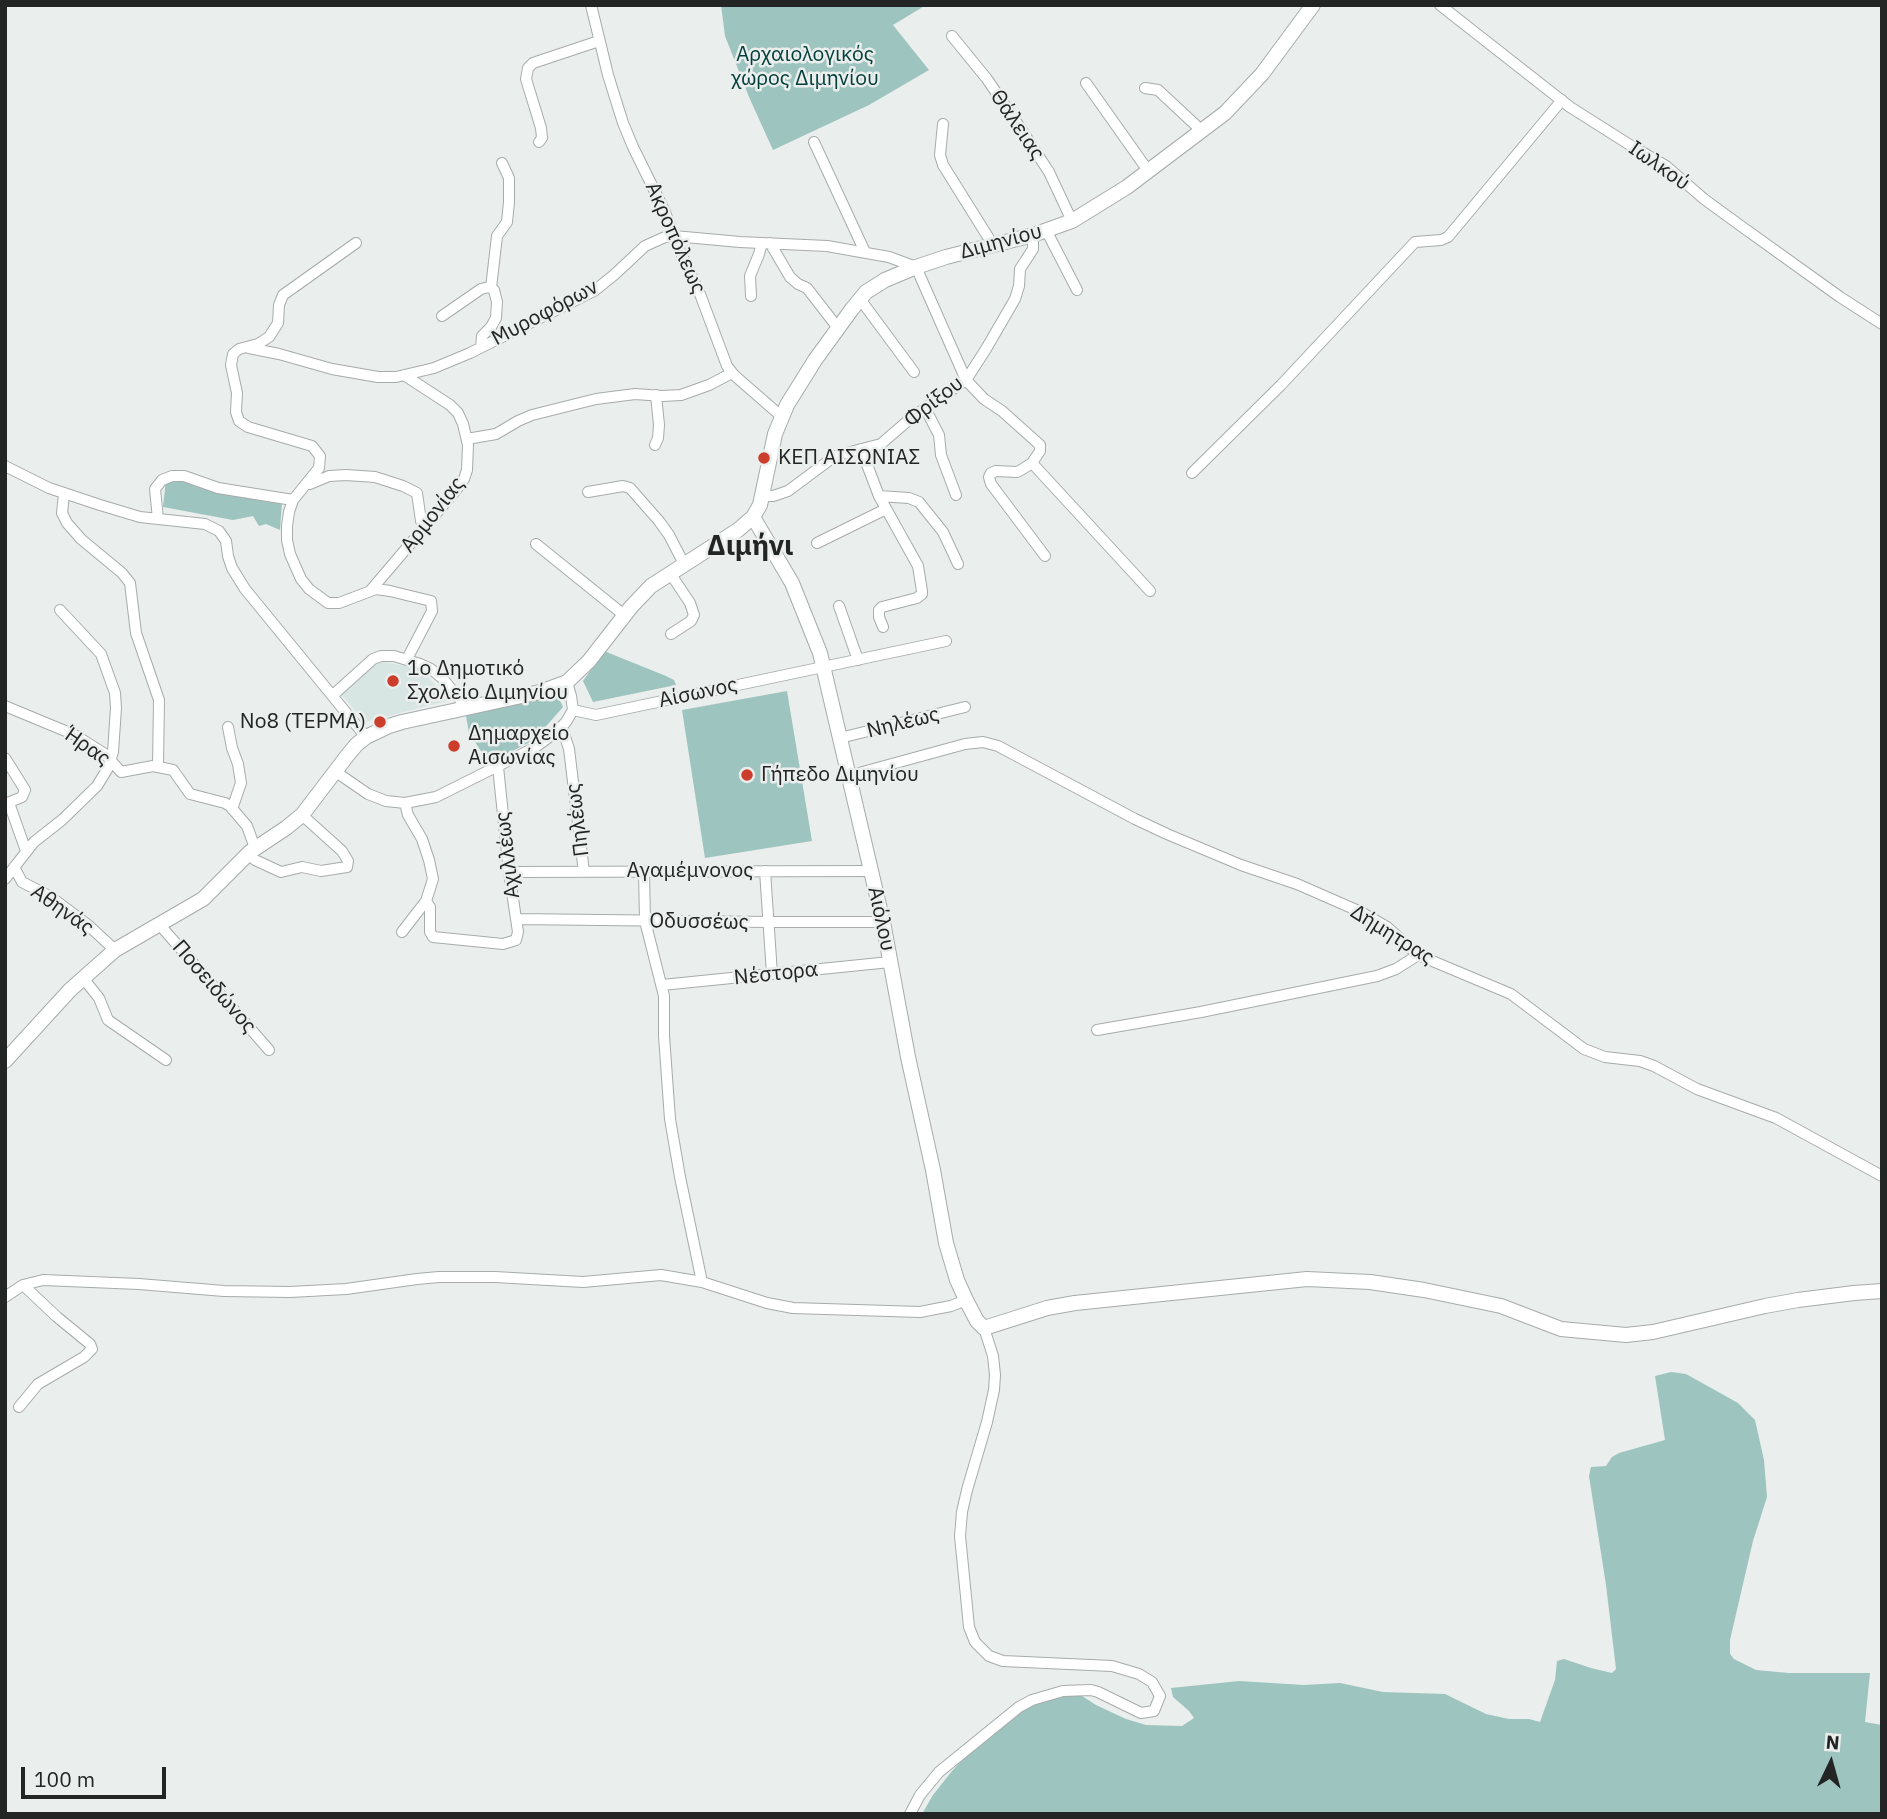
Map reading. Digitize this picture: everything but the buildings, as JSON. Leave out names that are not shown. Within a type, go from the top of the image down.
[{"type":"street","name":"Ακροπόλεως","points":[[591,5],[623,123],[701,294],[727,366],[781,416]]},
{"type":"street","name":"Διμηνίου","points":[[753,517],[762,496],[781,416],[794,391],[838,328],[872,288],[916,267],[1040,233],[1072,221],[1149,172],[1225,113],[1262,74],[1313,5]]},
{"type":"street","name":"Ιωλκού","points":[[1440,5],[1562,100],[1666,166],[1723,213],[1882,324]]},
{"type":"street","name":"Θάλειας","points":[[952,36],[987,79],[1049,172],[1072,221]]},
{"type":"street","points":[[539,142],[542,138],[541,128],[526,79],[528,68],[533,63],[599,41]]},
{"type":"street","points":[[1086,83],[1149,172]]},
{"type":"street","points":[[1145,88],[1158,90],[1202,131]]},
{"type":"street","points":[[1192,473],[1281,386],[1415,242],[1448,237],[1562,100]]},
{"type":"street","points":[[943,124],[940,155],[943,165],[993,245]]},
{"type":"street","points":[[814,142],[865,252]]},
{"type":"street","points":[[481,347],[482,336],[496,318],[497,297],[492,288],[497,236],[506,222],[509,202],[509,178],[502,163]]},
{"type":"street","points":[[1040,233],[1077,290]]},
{"type":"street","name":"Φρίξου","points":[[762,496],[788,491],[830,458],[881,444],[925,408],[966,380],[1015,299],[1020,270],[1040,233]]},
{"type":"street","name":"Μυροφόρων","points":[[249,348],[349,373],[386,378],[446,364],[594,290],[645,246],[674,236],[827,246],[865,252],[916,267]]},
{"type":"street","points":[[356,243],[283,295],[277,326],[268,337],[249,348],[236,351],[231,361],[237,393],[236,412],[239,421],[248,427],[312,446],[320,456],[319,468],[296,496],[288,519],[287,545],[292,561],[309,589],[328,603],[339,603],[371,590],[428,599],[432,603],[432,611],[425,627],[407,659]]},
{"type":"street","points":[[751,296],[750,276],[766,243],[790,277],[807,288],[838,328]]},
{"type":"street","points":[[916,267],[966,380],[984,399],[1038,442],[1041,449],[1032,463],[1018,471],[990,473],[989,479],[1045,556]]},
{"type":"street","points":[[442,316],[477,291],[492,288]]},
{"type":"street","points":[[860,299],[914,372]]},
{"type":"street","points":[[467,439],[496,434],[523,418],[549,410],[623,395],[676,396],[694,391],[732,373]]},
{"type":"street","name":"Αρμονίας","points":[[371,590],[464,479],[469,457],[461,417],[456,410],[404,375]]},
{"type":"street","points":[[655,445],[659,425],[656,395]]},
{"type":"street","points":[[925,408],[939,435],[941,455],[956,495]]},
{"type":"street","points":[[861,449],[879,496],[918,566],[922,592],[917,598],[882,607],[879,617],[883,627]]},
{"type":"street","points":[[1032,463],[1150,591]]},
{"type":"street","points":[[5,466],[64,494],[140,517],[205,524],[219,531],[226,541],[229,561],[238,580],[366,737]]},
{"type":"street","points":[[158,519],[155,489],[162,480],[172,476],[184,476],[218,488],[296,496],[321,479],[335,475],[369,476],[387,480],[417,493],[424,528]]},
{"type":"street","points":[[588,492],[623,486],[630,488],[659,521],[684,564]]},
{"type":"street","points":[[64,494],[62,513],[67,523],[130,583],[136,633],[159,700],[158,766],[177,773],[190,794],[225,803],[232,809],[247,827],[251,851],[256,860],[281,872],[302,867],[321,871],[347,867],[348,861],[342,851],[302,815]]},
{"type":"street","points":[[879,496],[909,498],[919,502],[943,532],[958,564]]},
{"type":"street","points":[[817,543],[886,509]]},
{"type":"street","points":[[5,1061],[54,1007],[115,950],[203,899],[251,851],[302,815],[352,750],[366,737],[389,726],[540,692],[567,682],[589,662],[639,597],[753,517]]},
{"type":"street","name":"Αιόλου","points":[[753,517],[797,593],[824,667],[883,922],[946,1243],[957,1280],[977,1321],[984,1328]]},
{"type":"street","points":[[536,544],[624,615]]},
{"type":"street","points":[[670,573],[690,603],[694,615],[691,621],[671,634]]},
{"type":"street","points":[[838,606],[858,660]]},
{"type":"street","points":[[5,879],[34,842],[62,820],[97,786],[110,760],[116,720],[115,693],[101,654],[60,610]]},
{"type":"street","name":"Αίσωνος","points":[[573,710],[596,715],[946,641]]},
{"type":"street","points":[[333,695],[373,659],[387,655],[407,659],[431,669],[467,708]]},
{"type":"street","points":[[336,772],[373,796],[391,802],[405,803],[436,797],[542,744],[562,727],[573,710],[567,682]]},
{"type":"street","name":"Ήρας","points":[[5,706],[40,722],[67,730],[97,749],[121,772],[158,766]]},
{"type":"street","name":"Νηλέως","points":[[840,738],[965,707]]},
{"type":"street","points":[[228,727],[241,783],[232,809]]},
{"type":"street","name":"Πηλέως","points":[[562,727],[569,749],[583,872]]},
{"type":"street","name":"Δήμητρας","points":[[848,776],[965,744],[992,744],[1156,829],[1361,912],[1388,927],[1418,955],[1511,995],[1584,1049],[1605,1057],[1654,1066],[1711,1094],[1776,1118],[1882,1176]]},
{"type":"street","points":[[5,758],[25,790],[22,797],[7,803],[26,851]]},
{"type":"street","name":"Αχιλλέως","points":[[426,901],[430,907],[430,932],[433,937],[503,943],[514,942],[518,935],[498,767]]},
{"type":"street","points":[[402,932],[426,901],[432,884],[432,871],[422,839],[408,816],[405,803]]},
{"type":"street","name":"Αθηνάς","points":[[14,867],[22,882],[51,897],[115,950]]},
{"type":"street","points":[[765,871],[772,974]]},
{"type":"street","name":"Αγαμέμνονος","points":[[509,872],[871,871]]},
{"type":"street","points":[[644,872],[645,921],[664,1002],[670,1119],[702,1282]]},
{"type":"street","name":"Οδυσσέως","points":[[516,919],[883,922]]},
{"type":"street","name":"Ποσειδώνος","points":[[159,924],[269,1050]]},
{"type":"street","points":[[1097,1030],[1357,980],[1396,969],[1418,955]]},
{"type":"street","name":"Νέστορα","points":[[662,985],[890,962]]},
{"type":"street","points":[[83,978],[99,998],[108,1020],[114,1026],[166,1060]]},
{"type":"street","points":[[5,1297],[23,1285],[43,1280],[224,1291],[290,1292],[346,1289],[417,1279],[464,1277],[583,1282],[661,1275],[702,1282],[767,1303],[793,1308],[920,1312],[966,1300]]},
{"type":"street","points":[[910,1814],[939,1772],[1019,1707],[1032,1700],[1063,1691],[1091,1690],[1140,1713],[1154,1711],[1160,1696],[1152,1682],[1139,1674],[1112,1666],[1003,1661],[989,1656],[975,1642],[968,1627],[960,1536],[962,1511],[994,1390],[993,1356],[984,1328],[1047,1308],[1075,1303],[1307,1279],[1370,1282],[1424,1290],[1501,1306],[1562,1329],[1626,1335],[1653,1332],[1787,1302],[1882,1292]]},
{"type":"street","points":[[19,1407],[38,1384],[85,1357],[92,1349],[90,1344],[23,1285]]},
{"type":"shaded area","name":"1ο Δημοτικό Σχολείο Διμηνίου","points":[[380,661],[420,669],[450,700],[365,722],[340,693]]},
{"type":"green space","name":"Αρχαιολογικός χώρος Διμηνίου","points":[[721,5],[926,5],[893,25],[929,70],[869,105],[773,150],[725,36]]},
{"type":"green space","points":[[175,477],[282,503],[280,530],[266,524],[259,526],[253,516],[233,520],[163,507],[166,480]]},
{"type":"green space","points":[[604,651],[666,676],[674,680],[676,685],[593,702],[583,681]]},
{"type":"green space","name":"Γήπεδο Διμηνίου","points":[[787,691],[812,841],[705,858],[682,710]]},
{"type":"green space","points":[[553,695],[559,698],[563,707],[534,740],[489,763],[469,733],[466,716]]},
{"type":"green space","points":[[1671,1372],[1686,1374],[1738,1403],[1755,1420],[1764,1460],[1767,1497],[1753,1541],[1730,1640],[1730,1654],[1734,1659],[1756,1670],[1789,1673],[1870,1673],[1865,1722],[1882,1725],[1882,1814],[922,1814],[933,1795],[969,1753],[1025,1708],[1075,1694],[1126,1719],[1146,1725],[1182,1726],[1194,1718],[1173,1697],[1171,1688],[1239,1681],[1304,1685],[1340,1683],[1383,1692],[1445,1694],[1486,1714],[1540,1722],[1555,1680],[1557,1661],[1564,1659],[1612,1673],[1616,1669],[1589,1476],[1591,1467],[1606,1466],[1612,1457],[1619,1453],[1665,1440],[1655,1376]]},
{"type":"place","name":"ΚΕΠ ΑΙΣΩΝΙΑΣ","points":[[764,458]]},
{"type":"place","name":"1ο Δημοτικό Σχολείο Διμηνίου","points":[[393,681]]},
{"type":"place","name":"Νο8 (ΤΕΡΜΑ)","points":[[380,722]]},
{"type":"place","name":"Δημαρχείο Αισωνίας","points":[[454,746]]},
{"type":"place","name":"Γήπεδο Διμηνίου","points":[[747,775]]},
{"type":"district","name":"Διμήνι","points":[[750,547]]}]
